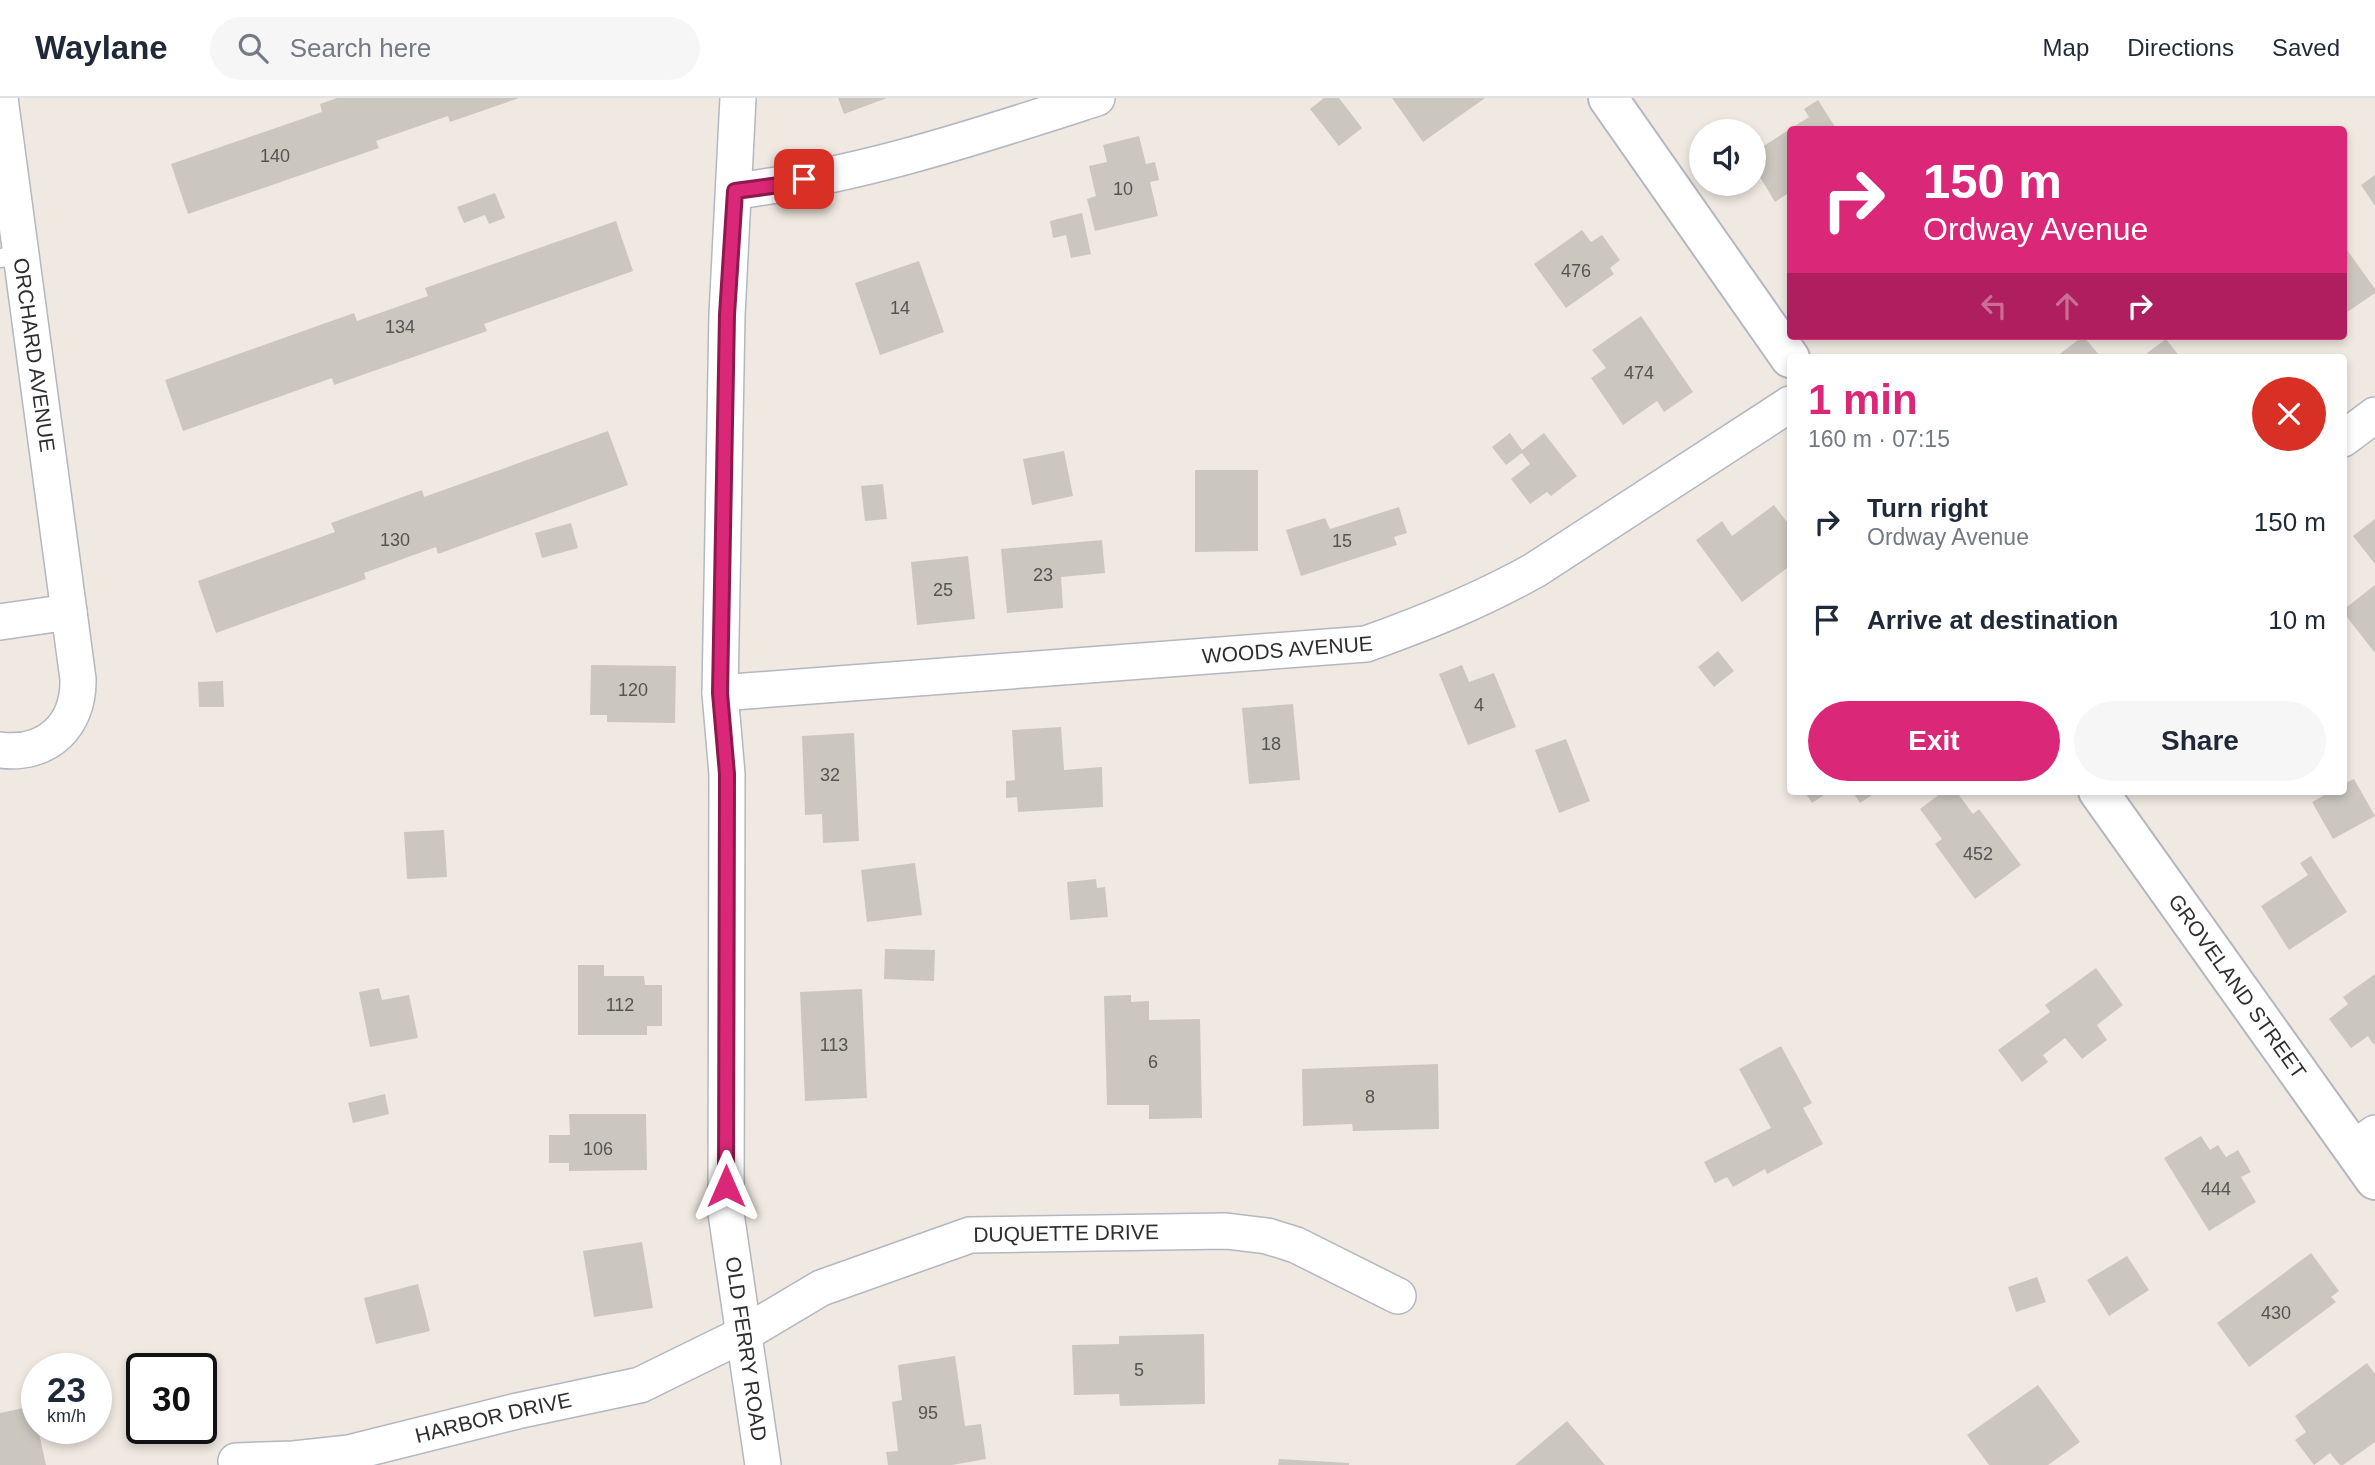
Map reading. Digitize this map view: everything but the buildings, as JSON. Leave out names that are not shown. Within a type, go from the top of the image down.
[{"type":"main road","points":[[1608,98],[1787,354]]},
{"type":"main road","name":"GROVELAND STREET","points":[[2101,795],[2364,1141],[2375,1180]]},
{"type":"street","name":"ORCHARD AVENUE","points":[[0,98],[10,256],[78,679],[78,693],[70,719],[62,730],[39,746],[26,751],[0,750]]},
{"type":"street","name":"OLD FERRY ROAD","points":[[738,98],[727,315],[720,693],[727,774],[726,1213],[763,1465]]},
{"type":"street","points":[[735,191],[779,185],[955,144],[1097,98]]},
{"type":"street","name":"WOODS AVENUE","points":[[720,693],[1366,644],[1440,618],[1492,595],[1535,570],[1787,406]]},
{"type":"street","points":[[2347,436],[2375,415]]},
{"type":"street","points":[[0,622],[69,612]]},
{"type":"street","name":"DUQUETTE DRIVE","points":[[742,1335],[821,1288],[970,1235],[1226,1231],[1267,1236],[1323,1257],[1398,1296]]},
{"type":"street","name":"HARBOR DRIVE","points":[[236,1461],[294,1459],[349,1453],[517,1411],[640,1385],[742,1335]]},
{"type":"route","points":[[726,1186],[727,774],[720,693],[727,315],[735,191],[804,179]]}]
